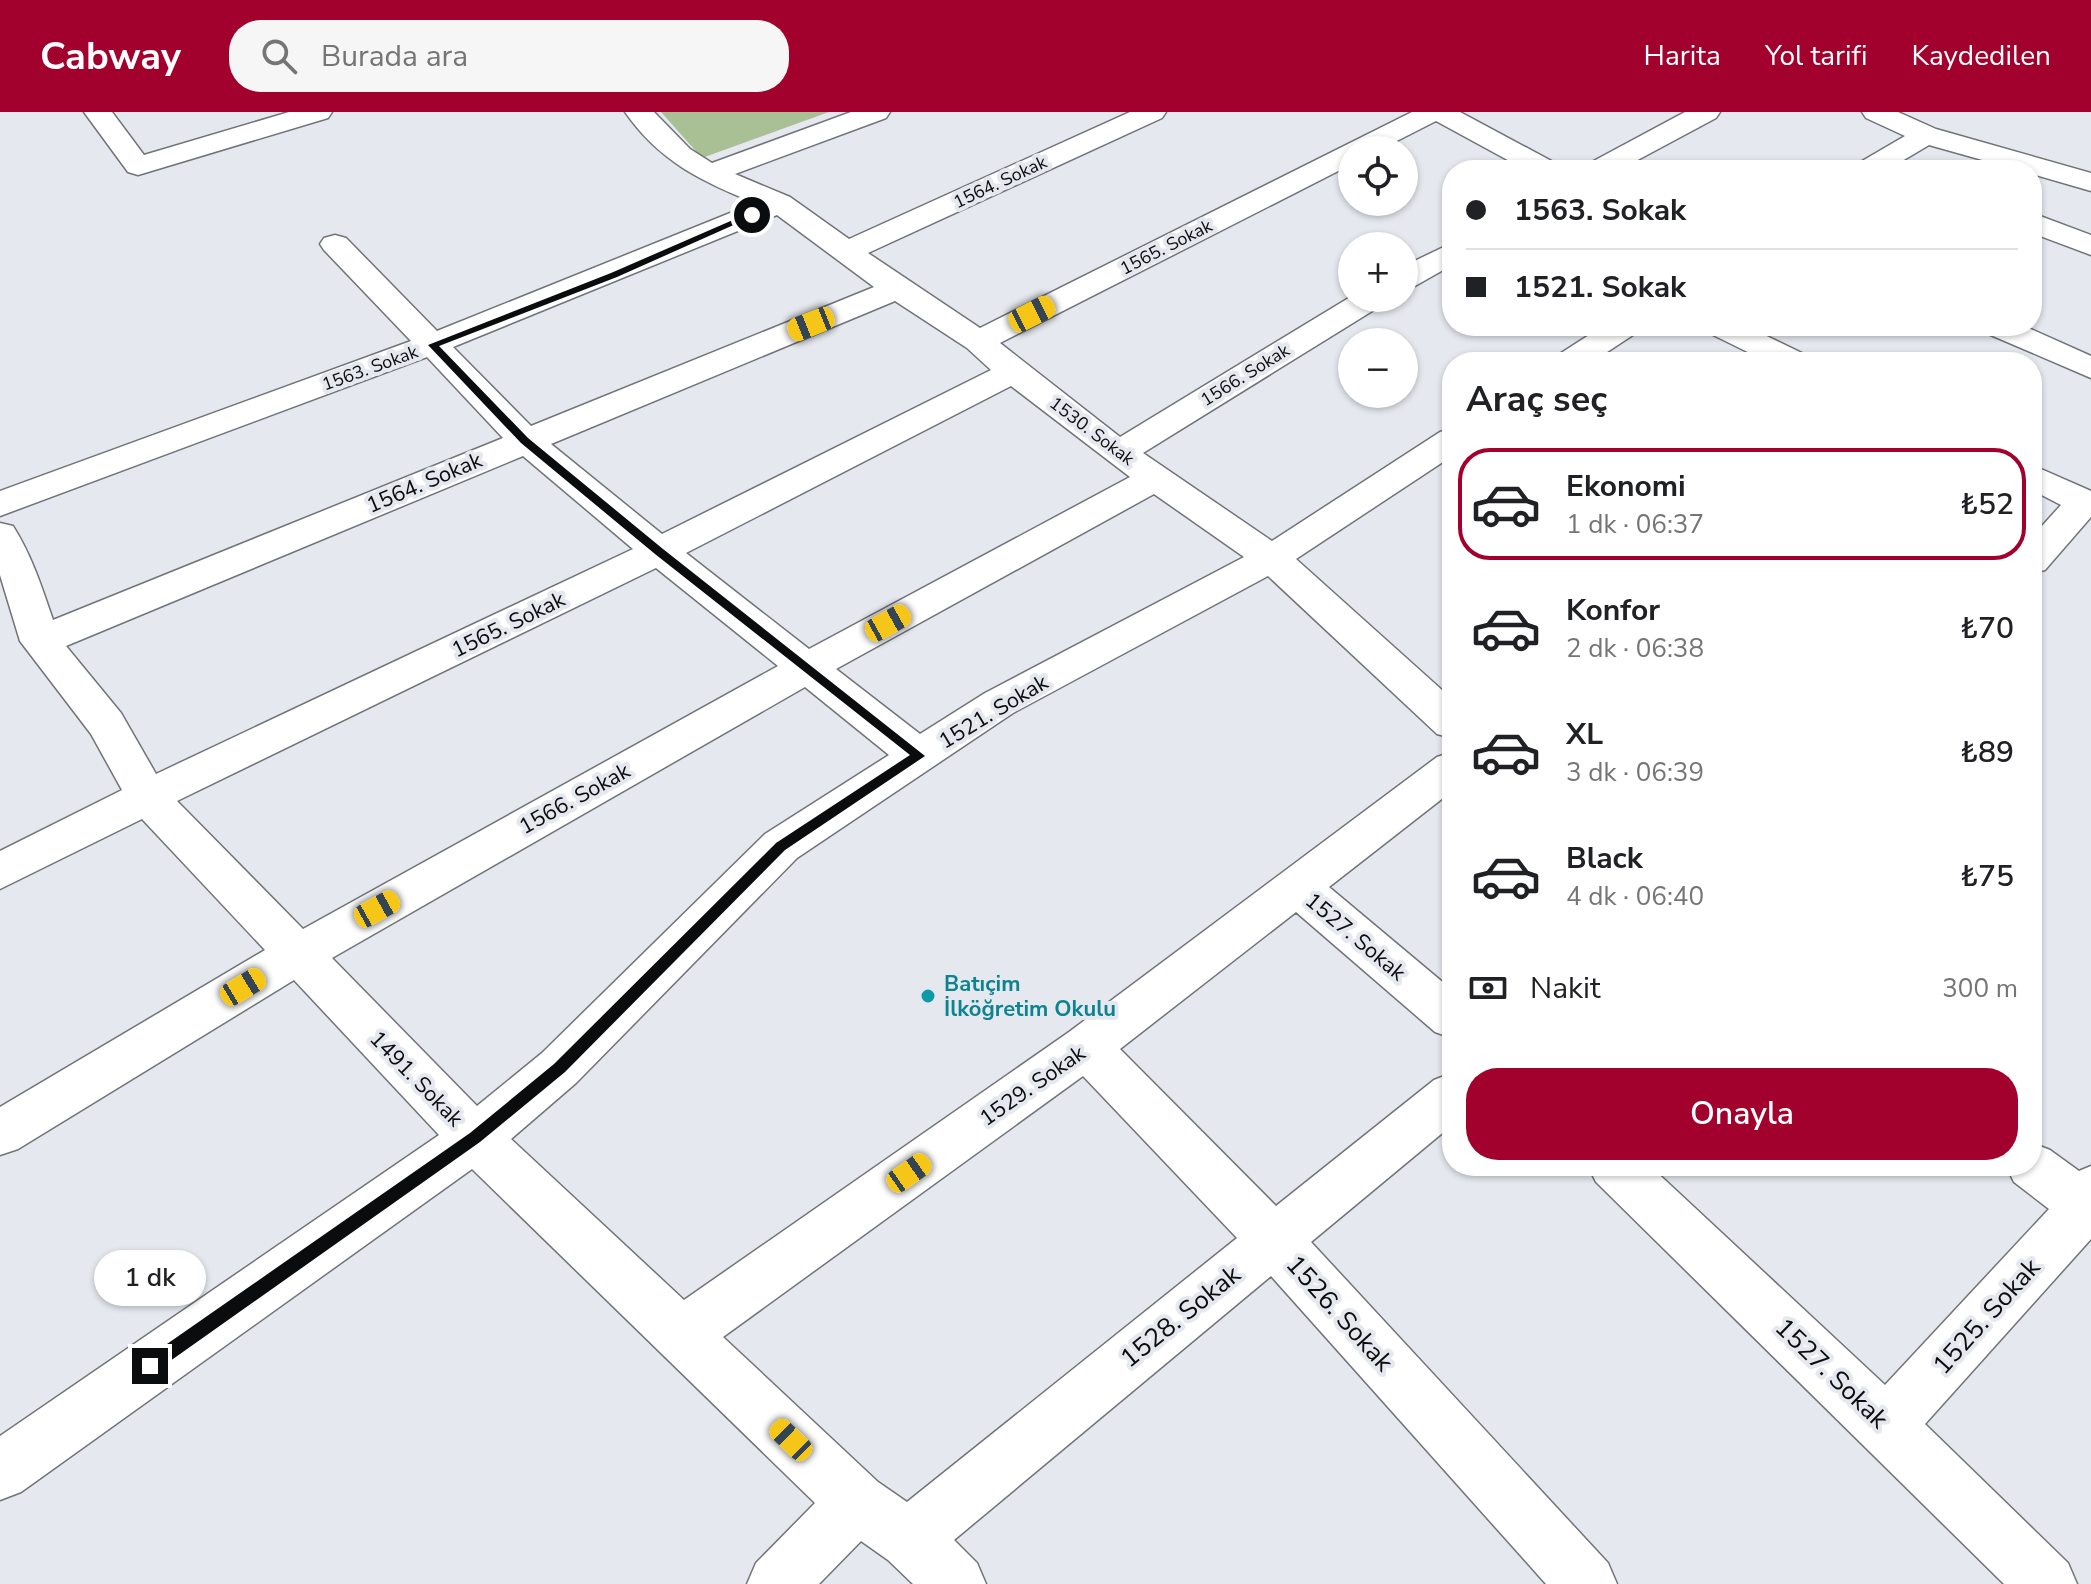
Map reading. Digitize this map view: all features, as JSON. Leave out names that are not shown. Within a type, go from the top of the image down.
[{"type":"street","points":[[98,112],[138,166],[318,112]]},
{"type":"street","name":"1530. Sokak","points":[[639,112],[680,155],[709,174],[780,203],[897,289],[979,341],[1013,372],[1119,453],[1272,558],[1442,714]]},
{"type":"street","points":[[709,174],[876,112]]},
{"type":"street","name":"1564. Sokak","points":[[848,251],[1152,112]]},
{"type":"street","points":[[1385,136],[1433,112]]},
{"type":"street","points":[[1439,112],[1528,160]]},
{"type":"street","points":[[1617,160],[1706,112]]},
{"type":"street","points":[[1876,112],[2034,160]]},
{"type":"street","points":[[1889,160],[1918,123]]},
{"type":"street","name":"1565. Sokak","points":[[979,341],[1338,160]]},
{"type":"street","points":[[2042,162],[2088,177]]},
{"type":"street","name":"1563. Sokak","points":[[0,504],[433,345],[614,275],[780,203]]},
{"type":"street","points":[[2042,226],[2091,246]]},
{"type":"street","points":[[335,244],[525,440],[659,551],[919,756]]},
{"type":"street","points":[[1418,271],[1442,258]]},
{"type":"street","name":"1564. Sokak","points":[[40,641],[897,289]]},
{"type":"street","name":"1566. Sokak","points":[[1119,453],[1348,312]]},
{"type":"street","points":[[1585,352],[1610,336]]},
{"type":"street","points":[[1741,336],[1773,352]]},
{"type":"street","points":[[2019,336],[2091,368]]},
{"type":"street","name":"1565. Sokak","points":[[0,871],[659,551],[1013,372]]},
{"type":"street","name":"1521. Sokak","points":[[0,1471],[475,1138],[559,1068],[781,846],[999,703],[1272,558],[1442,460]]},
{"type":"street","name":"1566. Sokak","points":[[0,1133],[297,955],[808,667],[1156,478]]},
{"type":"street","points":[[2042,481],[2088,503],[2042,551]]},
{"type":"street","name":"1491. Sokak","points":[[6,562],[40,641],[106,724],[147,797],[475,1138],[857,1503],[909,1539],[956,1584]]},
{"type":"street","name":"1529. Sokak","points":[[682,1334],[1086,1047],[1442,776]]},
{"type":"street","name":"1527. Sokak","points":[[1296,885],[1442,1009]]},
{"type":"street","name":"1526. Sokak","points":[[1086,1047],[1273,1239],[1587,1584]]},
{"type":"street","name":"1528. Sokak","points":[[909,1539],[1442,1103]]},
{"type":"street","points":[[2042,1172],[2089,1202]]},
{"type":"street","name":"1527. Sokak","points":[[1625,1176],[1886,1425],[2047,1584]]},
{"type":"street","name":"1525. Sokak","points":[[1886,1425],[2089,1202]]},
{"type":"street","points":[[777,1584],[857,1503]]},
{"type":"green space","points":[[661,112],[829,112],[702,158]]},
{"type":"place","name":"Batıçim İlköğretim Okulu","points":[[928,996]]},
{"type":"route","points":[[150,1366],[475,1138],[559,1068],[781,846],[919,756],[659,551],[525,440],[433,345],[614,275],[752,215]]}]
